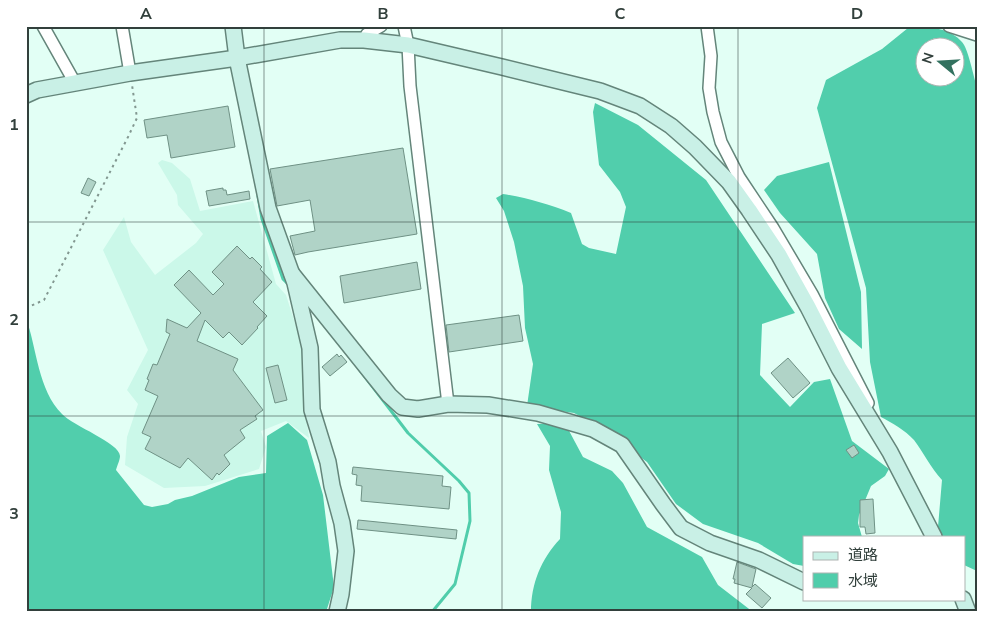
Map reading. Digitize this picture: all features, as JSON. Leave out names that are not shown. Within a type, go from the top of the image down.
[{"type":"street","points":[[43,26],[75,83]]},
{"type":"street","points":[[122,26],[130,73]]},
{"type":"street","points":[[233,26],[230,59],[268,208],[294,279],[310,348],[312,410],[328,462],[342,523],[346,551],[337,612]]},
{"type":"street","points":[[364,40],[367,34],[380,26]]},
{"type":"street","points":[[404,26],[408,45],[410,86],[448,404]]},
{"type":"street","points":[[707,26],[711,56],[709,88],[721,142],[739,177],[773,228],[812,294],[859,387],[888,438],[890,452]]},
{"type":"street","points":[[949,26],[977,35]]},
{"type":"street","points":[[26,95],[37,90],[130,73],[230,59],[340,40],[364,40],[408,45],[600,92],[640,106],[677,131],[695,146],[728,182],[780,255],[808,306],[838,368],[890,452],[933,536]]},
{"type":"street","points":[[294,279],[389,395],[402,407],[418,410],[448,404],[488,405],[538,413],[593,429],[622,445],[681,528],[710,543],[759,560],[803,582]]},
{"type":"street","points":[[963,600],[968,612]]},
{"type":"path","points":[[26,308],[44,300],[137,118],[130,73]]},
{"type":"shaded area","points":[[914,26],[946,31],[957,38],[916,38],[916,88],[966,88],[966,50],[971,64],[977,88],[977,571],[966,566],[966,536],[941,536],[938,527],[942,480],[914,440],[903,430],[881,417],[870,362],[866,288],[817,108],[826,80],[882,49],[908,28]]},
{"type":"shaded area","points":[[595,103],[638,125],[706,180],[795,313],[762,324],[760,375],[790,407],[814,382],[830,379],[852,441],[889,469],[885,476],[871,486],[859,515],[858,523],[862,536],[803,536],[803,566],[793,564],[758,543],[703,524],[676,504],[647,462],[595,424],[574,413],[527,406],[533,364],[525,328],[523,286],[514,242],[504,211],[496,198],[503,194],[571,213],[582,244],[589,248],[616,254],[626,207],[620,192],[599,165],[593,112]]},
{"type":"shaded area","points":[[162,160],[172,163],[190,179],[200,211],[253,201],[276,284],[286,295],[303,348],[304,401],[309,438],[286,421],[261,431],[266,447],[259,469],[205,486],[164,488],[125,465],[127,437],[138,404],[127,390],[148,350],[103,250],[124,217],[131,242],[155,275],[196,243],[203,234],[178,205],[177,195],[158,163]]},
{"type":"shaded area","points":[[26,318],[39,369],[54,404],[68,419],[105,440],[118,451],[120,458],[116,470],[144,505],[152,507],[168,504],[239,477],[266,473],[267,436],[288,423],[307,440],[323,495],[334,587],[326,612],[26,612]]},
{"type":"shaded area","points":[[560,423],[567,427],[583,457],[612,471],[623,483],[647,527],[702,557],[718,585],[753,612],[531,612],[531,602],[538,572],[547,555],[560,539],[561,512],[549,470],[550,446],[537,424]]},
{"type":"water","points":[[829,162],[861,292],[862,349],[839,329],[825,298],[817,254],[780,213],[764,190],[777,176]]},
{"type":"building","points":[[228,106],[235,147],[171,158],[167,135],[147,138],[144,120]]},
{"type":"building","points":[[403,148],[417,234],[295,255],[290,236],[315,231],[310,200],[277,206],[270,169]]},
{"type":"building","points":[[88,178],[96,182],[89,196],[81,193]]},
{"type":"building","points":[[223,188],[223,190],[226,190],[227,195],[249,191],[250,199],[209,206],[206,191]]},
{"type":"building","points":[[237,246],[250,259],[252,257],[262,267],[260,269],[272,282],[253,302],[267,316],[242,345],[229,332],[223,338],[205,320],[197,341],[238,359],[233,370],[263,410],[255,416],[257,419],[240,430],[245,438],[224,455],[230,464],[219,475],[217,473],[212,480],[188,458],[180,468],[145,449],[151,437],[142,433],[158,396],[145,390],[153,364],[157,365],[170,334],[166,332],[167,319],[187,328],[201,313],[174,285],[189,270],[213,295],[224,284],[212,272]]},
{"type":"building","points":[[417,262],[421,289],[344,303],[340,276]]},
{"type":"building","points":[[519,315],[523,341],[449,352],[446,325]]},
{"type":"building","points":[[337,354],[339,357],[341,355],[347,362],[330,376],[322,367]]},
{"type":"building","points":[[788,358],[810,383],[793,398],[771,373]]},
{"type":"building","points":[[278,365],[287,400],[275,403],[266,368]]},
{"type":"building","points":[[854,445],[859,453],[852,458],[846,450]]},
{"type":"building","points":[[353,467],[443,476],[442,486],[451,487],[449,509],[361,501],[362,486],[356,485],[357,475],[352,474]]},
{"type":"building","points":[[873,499],[875,533],[866,534],[865,527],[860,527],[860,500]]},
{"type":"building","points":[[358,520],[457,530],[456,539],[357,529]]},
{"type":"building","points":[[737,562],[756,569],[752,587],[755,584],[771,598],[762,608],[746,594],[752,588],[734,583],[735,579],[733,579]]},
{"type":"waterway","points":[[258,196],[262,219],[283,279],[290,286]]},
{"type":"waterway","points":[[359,369],[408,433],[459,481],[469,493],[470,521],[455,584],[432,612]]}]
